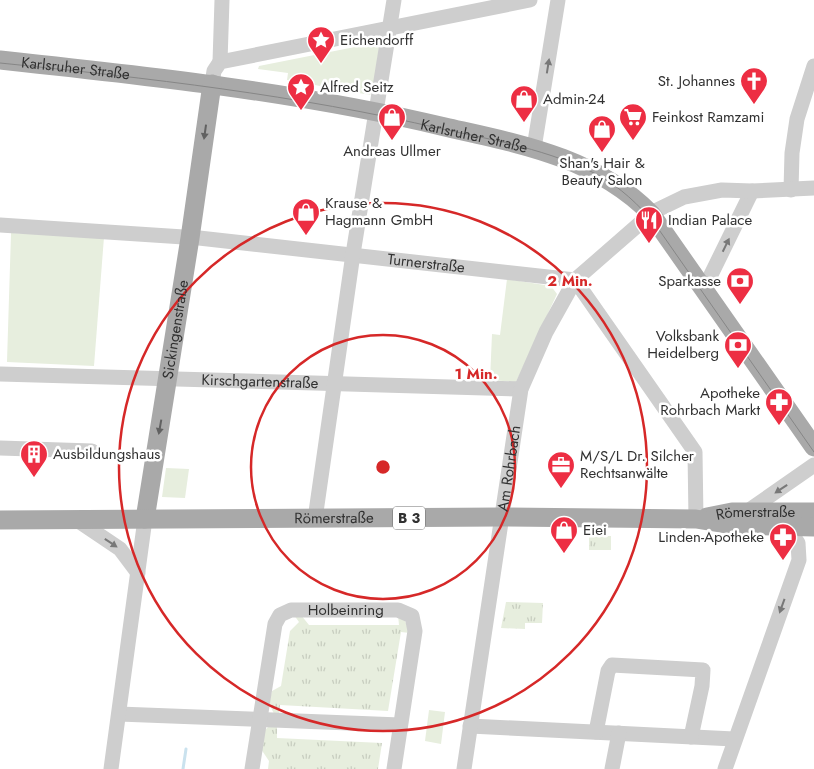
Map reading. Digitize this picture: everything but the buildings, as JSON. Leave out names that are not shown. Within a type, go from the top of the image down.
[{"type":"main road","name":"Karlsruher Straße","points":[[0,60],[212,84],[377,110],[534,148],[609,178],[627,191],[651,214],[814,447]]},
{"type":"main road","name":"Sickingenstraße","points":[[145,519],[190,238],[212,84]]},
{"type":"main road","name":"Römerstraße","points":[[696,519],[748,511],[814,512]]},
{"type":"main road","name":"Römerstraße","points":[[0,520],[502,517],[696,519],[732,525],[814,527]]},
{"type":"street","points":[[212,84],[214,71],[220,62],[222,0]]},
{"type":"street","points":[[315,519],[336,384],[353,254],[392,26],[394,0]]},
{"type":"street","points":[[220,62],[392,26],[530,0]]},
{"type":"street","points":[[534,148],[558,0]]},
{"type":"street","points":[[792,190],[792,153],[797,119],[814,66]]},
{"type":"street","name":"Am Rohrbach","points":[[464,769],[521,389],[546,332],[575,280],[651,214],[684,197],[722,190],[752,192],[814,188]]},
{"type":"street","points":[[704,289],[752,192]]},
{"type":"street","name":"Turnerstraße","points":[[0,225],[190,238],[353,254],[575,280]]},
{"type":"street","points":[[575,280],[695,452],[696,519]]},
{"type":"street","name":"Kirschgartenstraße","points":[[0,374],[521,389]]},
{"type":"street","points":[[0,448],[92,451]]},
{"type":"street","points":[[748,511],[814,465]]},
{"type":"street","name":"Sickingenstraße","points":[[111,769],[145,519]]},
{"type":"street","points":[[77,520],[120,549],[138,573]]},
{"type":"street","points":[[725,769],[734,739],[799,560],[798,543],[787,526]]},
{"type":"street","name":"Holbeinring","points":[[252,769],[275,624],[283,612],[398,610],[412,616],[415,631],[394,769]]},
{"type":"street","points":[[596,732],[608,671],[612,665],[703,670],[702,686],[690,737]]},
{"type":"street","points":[[119,714],[400,725]]},
{"type":"street","points":[[470,726],[734,739]]},
{"type":"street","points":[[612,769],[619,733]]},
{"type":"green space","points":[[380,42],[373,90],[370,95],[287,80],[288,73],[258,69],[259,66]]},
{"type":"green space","points":[[11,233],[104,237],[94,366],[7,362]]},
{"type":"green space","points":[[507,279],[551,286],[557,294],[516,382],[490,380],[492,334],[500,335]]},
{"type":"green space","points":[[166,468],[189,469],[185,498],[162,497]]},
{"type":"green space","points":[[589,536],[611,536],[611,550],[589,550]]},
{"type":"green space","points":[[506,602],[543,603],[542,623],[525,623],[525,629],[501,628]]},
{"type":"green space","points":[[294,615],[301,615],[309,625],[399,625],[398,615],[403,616],[410,633],[401,632],[388,711],[280,705],[279,714],[274,714],[269,703],[272,691],[281,686],[290,631],[299,622]]},
{"type":"green space","points":[[429,710],[445,712],[441,744],[425,741]]},
{"type":"green space","points":[[268,727],[277,727],[277,738],[382,743],[378,769],[268,769],[269,761],[261,749],[264,731]]},
{"type":"waterway","points":[[183,769],[186,749]]},
{"type":"tram line","points":[[0,63],[222,89],[333,106],[482,137],[541,152],[580,166],[614,185],[629,197],[655,224],[814,452]]},
{"type":"place","name":"Eichendorff","points":[[321,64]]},
{"type":"place","name":"St. Johannes","points":[[754,105]]},
{"type":"place","name":"Alfred Seitz","points":[[301,111]]},
{"type":"place","name":"Admin-24","points":[[524,123]]},
{"type":"place","name":"Andreas Ullmer","points":[[392,141]]},
{"type":"place","name":"Feinkost Ramzami","points":[[633,141]]},
{"type":"place","name":"Shan's Hair & Beauty Salon","points":[[602,153]]},
{"type":"place","name":"Krause & Hagmann GmbH","points":[[306,236]]},
{"type":"place","name":"Indian Palace","points":[[649,244]]},
{"type":"place","name":"Sparkasse","points":[[740,305]]},
{"type":"place","name":"Volksbank Heidelberg","points":[[738,369]]},
{"type":"place","name":"Apotheke Rohrbach Markt","points":[[779,426]]},
{"type":"place","name":"Ausbildungshaus","points":[[34,478]]},
{"type":"place","name":"M/S/L Dr. Silcher Rechtsanwälte","points":[[561,489]]},
{"type":"place","name":"Eiei","points":[[564,554]]},
{"type":"place","name":"Linden-Apotheke","points":[[783,561]]}]
